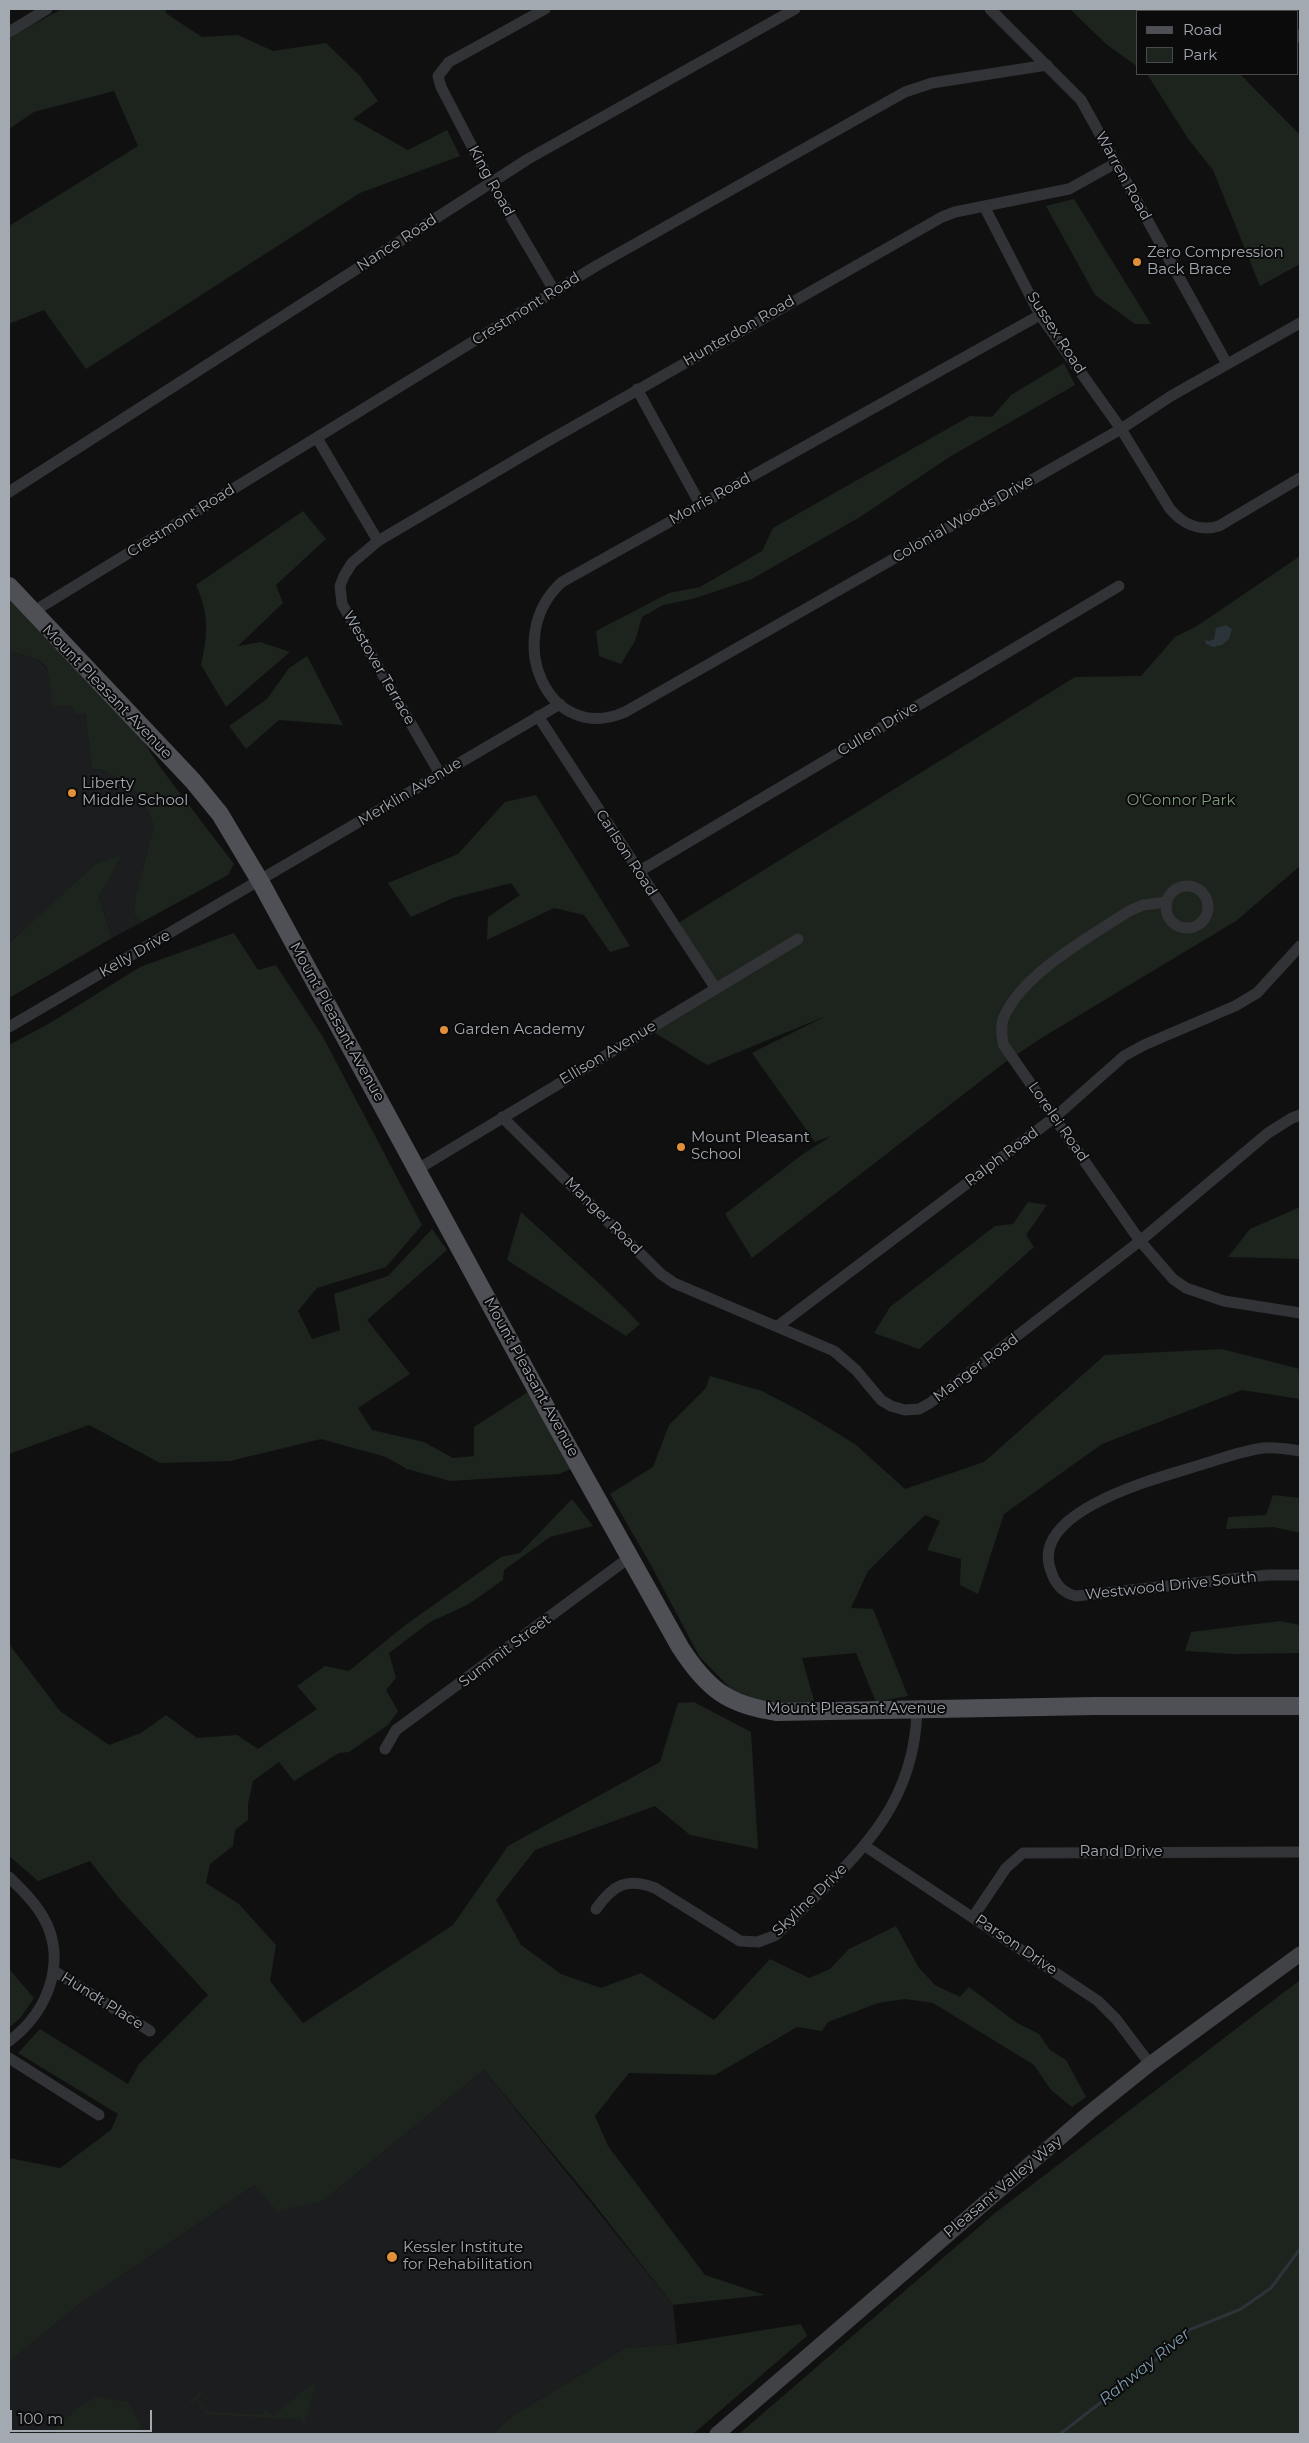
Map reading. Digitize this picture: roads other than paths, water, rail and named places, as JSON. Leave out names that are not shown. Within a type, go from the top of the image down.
[{"type":"main road","name":"Mount Pleasant Avenue","points":[[9,586],[31,612],[193,781],[220,814],[260,881],[548,1411],[693,1668],[704,1682],[730,1700],[742,1705],[777,1712],[1300,1706]]},
{"type":"main road","name":"Pleasant Valley Way","points":[[717,2434],[832,2336],[946,2234],[1150,2064],[1300,1954]]},
{"type":"street","points":[[9,32],[47,9]]},
{"type":"street","name":"King Road","points":[[545,9],[458,56],[444,67],[438,76],[441,87],[490,182],[555,292]]},
{"type":"street","name":"Nance Road","points":[[9,492],[490,182],[795,9]]},
{"type":"street","name":"Warren Road","points":[[990,9],[1081,100],[1227,364]]},
{"type":"street","name":"Crestmont Road","points":[[31,612],[555,292],[905,92],[932,83],[1047,65]]},
{"type":"street","name":"Hunterdon Road","points":[[378,541],[637,389],[942,217],[955,212],[1069,189],[1096,176],[1116,163]]},
{"type":"street","name":"Sussex Road","points":[[984,206],[1040,315],[1122,429],[1170,509],[1179,519],[1191,526],[1207,529],[1220,526],[1300,478]]},
{"type":"street","name":"Morris Road","points":[[625,712],[608,718],[590,718],[573,713],[560,704],[542,679],[534,655],[536,623],[546,600],[556,588],[569,577],[1040,315]]},
{"type":"street","name":"Colonial Woods Drive","points":[[625,712],[1122,429],[1170,396],[1300,323]]},
{"type":"street","points":[[637,389],[700,504]]},
{"type":"street","points":[[317,438],[378,541]]},
{"type":"street","name":"Westover Terrace","points":[[378,541],[352,563],[344,576],[340,586],[342,604],[440,774]]},
{"type":"street","name":"Cullen Drive","points":[[638,872],[1119,586]]},
{"type":"street","name":"Merklin Avenue","points":[[260,881],[560,704]]},
{"type":"street","name":"Carlson Road","points":[[538,716],[716,989]]},
{"type":"street","name":"Kelly Drive","points":[[9,1027],[260,881]]},
{"type":"street","name":"Lorelei Road","points":[[1167,902],[1142,905],[1129,911],[1042,970],[1016,999],[1004,1017],[1001,1030],[1003,1044],[1140,1241],[1173,1279],[1186,1288],[1224,1301],[1300,1313]]},
{"type":"street","name":"Ellison Avenue","points":[[418,1169],[798,939]]},
{"type":"street","name":"Ralph Road","points":[[778,1326],[1055,1117],[1124,1056],[1144,1045],[1235,1006],[1257,993],[1300,946]]},
{"type":"street","name":"Manger Road","points":[[502,1117],[661,1274],[674,1283],[834,1351],[846,1359],[881,1400],[905,1410],[919,1408],[930,1403],[1140,1241],[1268,1133],[1300,1115]]},
{"type":"street","name":"Westwood Drive South","points":[[1300,1451],[1280,1447],[1262,1448],[1120,1490],[1069,1522],[1054,1539],[1048,1560],[1052,1574],[1060,1588],[1072,1595],[1082,1596],[1268,1575],[1300,1575]]},
{"type":"street","name":"Summit Street","points":[[385,1749],[396,1730],[630,1557]]},
{"type":"street","name":"Skyline Drive","points":[[596,1909],[609,1891],[630,1883],[642,1882],[655,1888],[740,1941],[758,1942],[776,1935],[865,1846],[888,1814],[903,1787],[914,1752],[917,1709]]},
{"type":"street","name":"Parson Drive","points":[[865,1846],[1098,2001],[1116,2019],[1150,2064]]},
{"type":"street","name":"Rand Drive","points":[[973,1917],[1006,1868],[1023,1853],[1300,1852]]},
{"type":"street","points":[[9,1877],[38,1909],[45,1922],[53,1947],[54,1972],[46,1997],[33,2020],[9,2041]]},
{"type":"street","name":"Hundt Place","points":[[54,1972],[150,2031]]},
{"type":"street","points":[[9,2058],[99,2115]]},
{"type":"waterway","name":"Rahway River","points":[[1060,2434],[1169,2350],[1189,2330],[1241,2309],[1271,2288],[1300,2249]]},
{"type":"place","name":"Zero Compression Back Brace","points":[[1137,262]]},
{"type":"place","name":"Liberty Middle School","points":[[72,793]]},
{"type":"place","name":"Garden Academy","points":[[444,1030]]},
{"type":"place","name":"Mount Pleasant School","points":[[681,1147]]},
{"type":"place","name":"Kessler Institute for Rehabilitation","points":[[392,2257]]},
{"type":"park label","name":"O'Connor Park","points":[[1181,801]]}]
